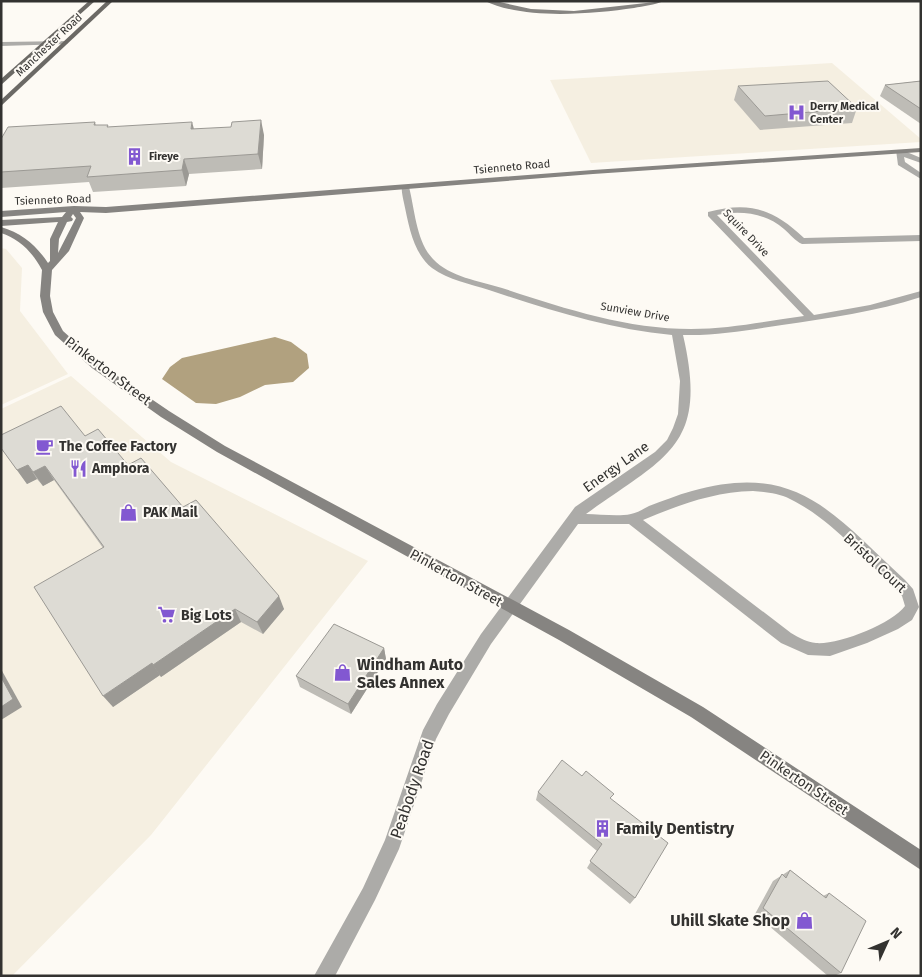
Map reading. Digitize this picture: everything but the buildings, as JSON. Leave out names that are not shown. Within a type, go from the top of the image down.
[{"type":"main road","name":"Manchester Road","points":[[1,83],[92,1]]},
{"type":"main road","name":"Manchester Road","points":[[1,104],[110,1]]},
{"type":"street","points":[[488,1],[529,10],[576,13],[621,9],[661,1]]},
{"type":"street","points":[[1,44],[67,42]]},
{"type":"street","name":"Tsienneto Road","points":[[1,214],[74,209],[106,210],[593,172],[921,150]]},
{"type":"street","points":[[899,152],[921,161]]},
{"type":"street","points":[[899,152],[901,163],[921,177]]},
{"type":"street","name":"Sunview Drive","points":[[405,187],[420,243],[428,259],[437,267],[470,281],[554,308],[623,324],[677,332],[722,330],[812,318],[886,304],[921,294]]},
{"type":"street","points":[[1,230],[25,241],[51,265],[68,244],[80,218],[74,209]]},
{"type":"street","name":"Pinkerton Street","points":[[74,209],[63,219],[54,236],[45,296],[53,324],[69,343],[112,378],[221,449],[564,636],[697,712],[921,862]]},
{"type":"street","name":"Tsienneto Road","points":[[1,223],[80,218],[106,210]]},
{"type":"street","name":"Squire Drive","points":[[812,318],[711,214],[733,210],[761,214],[781,222],[802,241],[921,238]]},
{"type":"street","name":"Energy Lane","points":[[509,607],[573,519],[594,500],[660,455],[676,438],[682,425],[687,388],[686,370],[677,332]]},
{"type":"street","name":"Bristol Court","points":[[573,519],[632,519],[674,501],[728,488],[762,486],[791,494],[823,515],[900,584],[911,598],[912,606],[908,614],[898,622],[838,648],[810,649],[786,638],[632,519]]},
{"type":"street","name":"Peabody Road","points":[[324,976],[369,894],[393,843],[430,736],[443,709],[509,607]]},
{"type":"shaded area","points":[[832,63],[921,139],[921,142],[591,163],[550,80]]},
{"type":"shaded area","points":[[1,248],[6,249],[22,268],[20,311],[68,374],[1,405]]},
{"type":"shaded area","points":[[275,337],[291,342],[307,354],[309,368],[293,382],[265,385],[240,397],[216,404],[196,403],[162,379],[170,367],[182,358]]},
{"type":"shaded area","points":[[71,376],[171,462],[368,561],[151,835],[12,976],[1,976],[1,409]]},
{"type":"place","name":"Derry Medical Center","points":[[796,112]]},
{"type":"place","name":"Fireye","points":[[135,156]]},
{"type":"place","name":"The Coffee Factory","points":[[45,446]]},
{"type":"place","name":"Amphora","points":[[78,468]]},
{"type":"place","name":"PAK Mail","points":[[129,512]]},
{"type":"place","name":"Big Lots","points":[[167,615]]},
{"type":"place","name":"Windham Auto Sales Annex","points":[[343,673]]},
{"type":"place","name":"Family Dentistry","points":[[602,828]]},
{"type":"place","name":"Uhill Skate Shop","points":[[804,920]]}]
